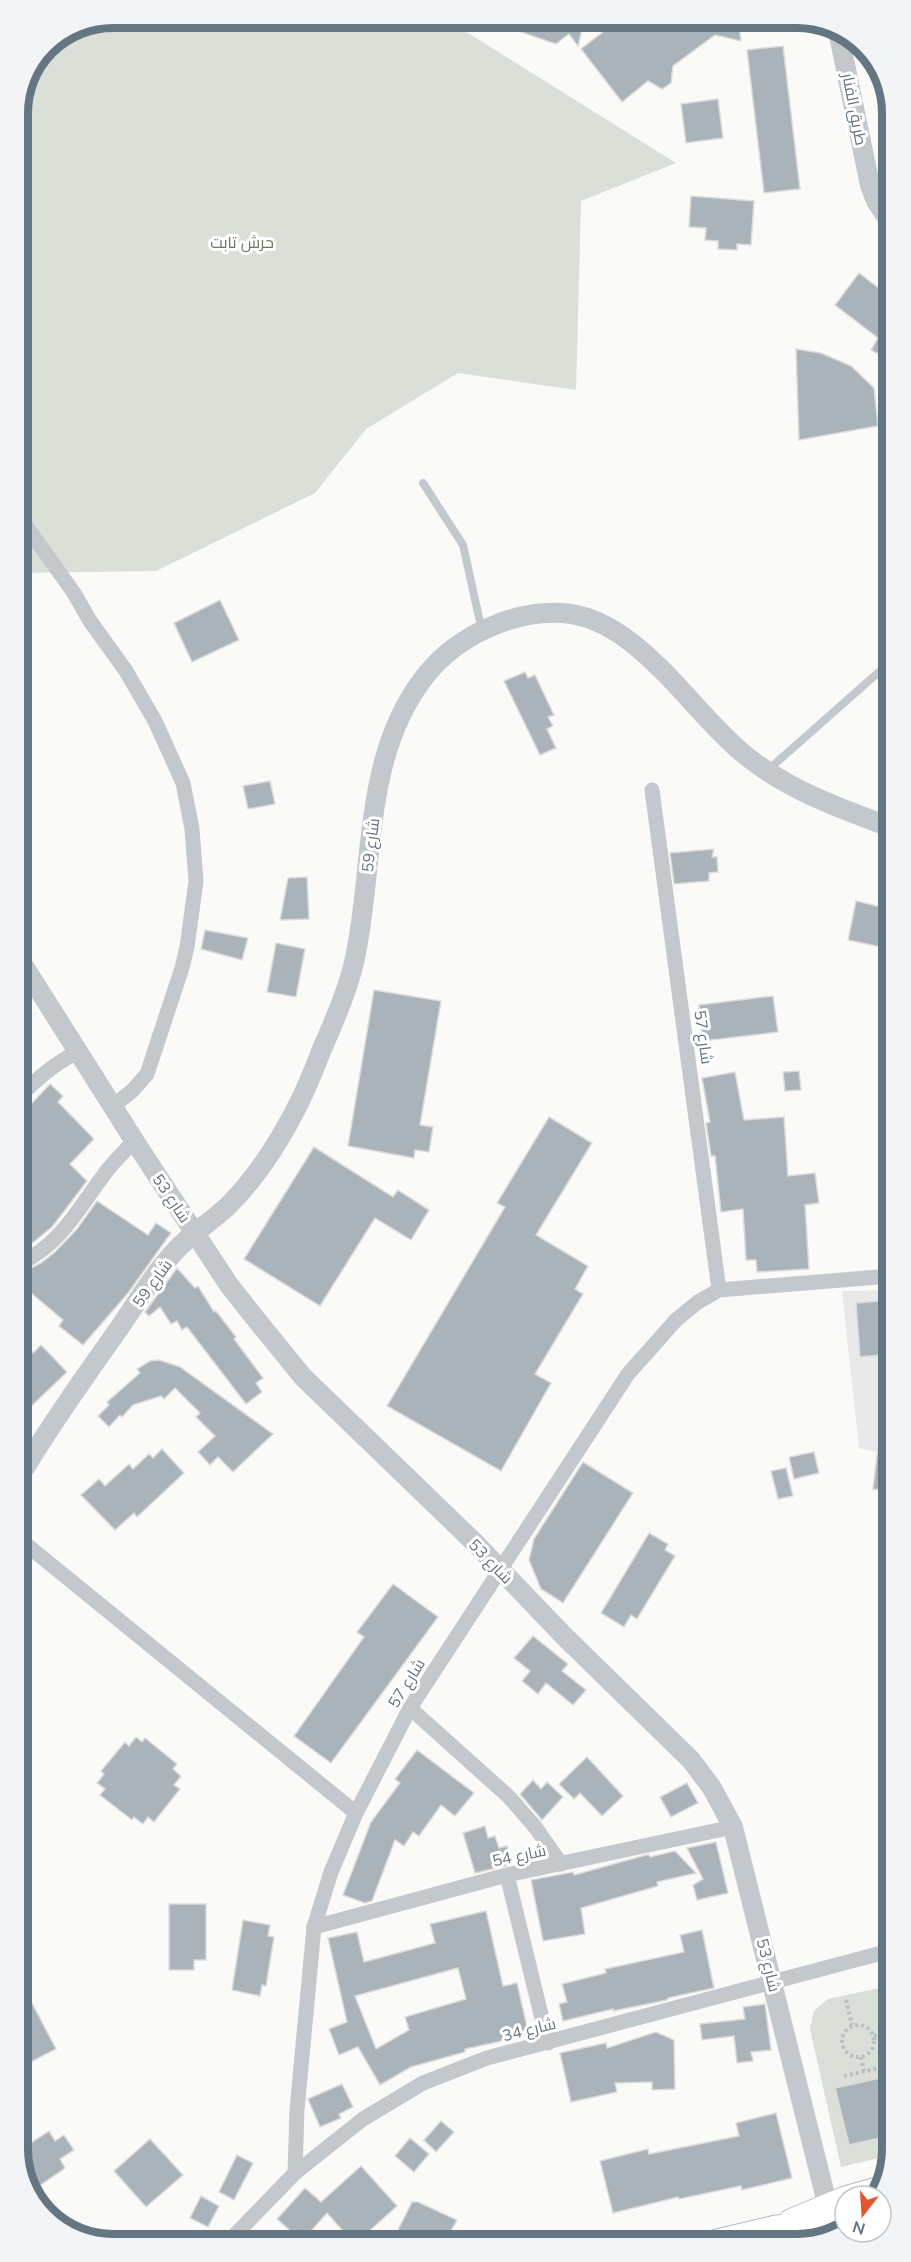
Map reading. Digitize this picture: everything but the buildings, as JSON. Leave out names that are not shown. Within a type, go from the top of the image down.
[{"type":"main road","points":[[743,2234],[833,2213]]},
{"type":"street","name":"طريق الفنار","points":[[840,40],[870,185],[883,212]]},
{"type":"street","points":[[29,530],[126,671],[154,721],[183,783],[192,829],[196,881],[182,968],[147,1074],[132,1091],[113,1106]]},
{"type":"street","name":"شارع 59","points":[[28,1462],[55,1419],[158,1273],[177,1249],[229,1204],[252,1178],[273,1149],[299,1103],[343,1001],[355,958],[374,814],[385,756],[409,701],[427,673],[459,645],[506,620],[534,614],[566,613],[594,621],[619,633],[646,653],[723,736],[745,756],[820,801],[883,824]]},
{"type":"street","name":"شارع 57","points":[[652,790],[719,1290]]},
{"type":"street","name":"شارع 53","points":[[29,974],[229,1285],[303,1377],[475,1543],[691,1760],[712,1788],[733,1827],[773,1982],[833,2191]]},
{"type":"street","points":[[29,1087],[61,1060],[78,1052]]},
{"type":"street","points":[[28,1258],[49,1246],[81,1208],[106,1170],[135,1141]]},
{"type":"street","name":"شارع 57","points":[[295,2173],[297,2110],[314,1928],[331,1872],[356,1813],[410,1708],[628,1374],[675,1320],[698,1302],[719,1290],[883,1277]]},
{"type":"street","points":[[28,1547],[356,1813]]},
{"type":"street","points":[[410,1708],[509,1797],[536,1828],[561,1864]]},
{"type":"street","name":"شارع 54","points":[[314,1928],[507,1875],[733,1827]]},
{"type":"street","points":[[507,1875],[548,2043]]},
{"type":"street","name":"شارع 34","points":[[237,2233],[295,2173],[363,2119],[423,2083],[487,2058],[883,1952]]},
{"type":"lane","points":[[423,483],[463,545],[482,633]]},
{"type":"lane","points":[[767,771],[883,668]]},
{"type":"path","points":[[846,2000],[852,2025]]},
{"type":"path","points":[[852,2025],[868,2027],[874,2036],[874,2046],[871,2051],[861,2057],[847,2053],[842,2043],[844,2032],[852,2025]]},
{"type":"path","points":[[874,2036],[883,2034]]},
{"type":"path","points":[[861,2057],[864,2071]]},
{"type":"path","points":[[844,2076],[883,2067]]},
{"type":"shaded area","points":[[883,1290],[883,1454],[859,1448],[842,1291]]},
{"type":"green space","name":"حرش تابت","points":[[114,28],[461,29],[676,163],[581,201],[576,390],[458,373],[366,429],[315,493],[156,571],[29,573],[29,108],[35,81],[43,66],[66,43],[97,30]]},
{"type":"green space","points":[[883,1987],[882,2157],[841,2167],[810,2029],[814,2011],[828,1999]]}]
